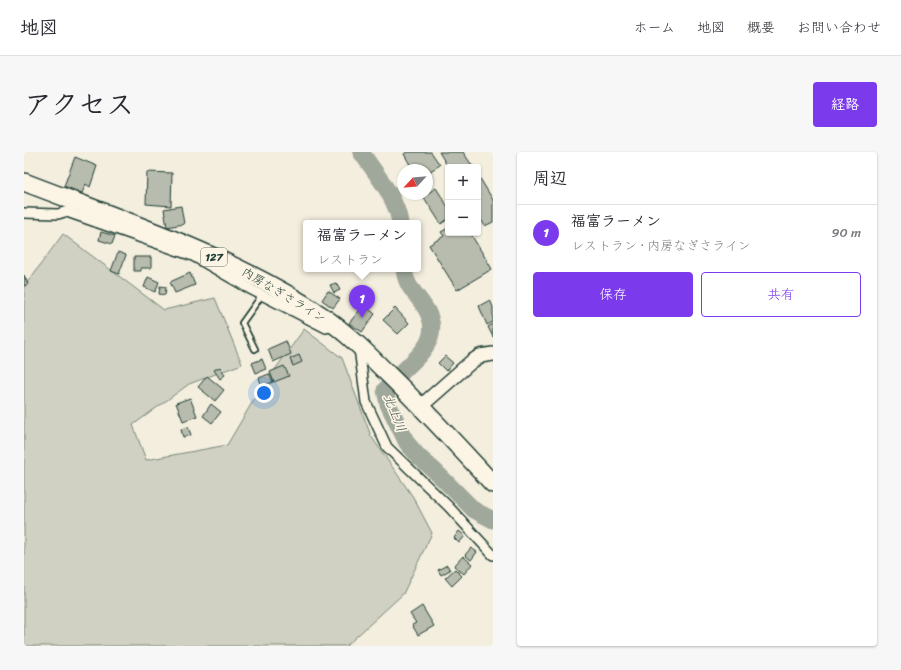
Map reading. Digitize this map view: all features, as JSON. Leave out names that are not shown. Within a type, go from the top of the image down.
[{"type":"highway","name":"内房なぎさライン","points":[[24,182],[197,249],[249,273],[321,315],[358,344],[490,476]]},
{"type":"street","points":[[24,213],[58,214],[84,205]]},
{"type":"street","points":[[67,212],[193,256],[262,295],[326,328],[335,326]]},
{"type":"street","points":[[358,344],[366,402],[387,447],[448,506],[493,555]]},
{"type":"street","points":[[421,406],[471,362],[480,356],[493,354]]},
{"type":"lane","points":[[255,349],[242,323],[262,295]]},
{"type":"shaded area","points":[[63,234],[164,310],[215,298],[242,364],[189,384],[133,425],[146,460],[227,445],[256,396],[304,329],[342,358],[371,436],[413,497],[432,533],[403,594],[346,646],[24,646],[24,287]]},
{"type":"building","points":[[407,152],[431,152],[440,165],[433,169],[433,164],[410,164],[404,154]]},
{"type":"building","points":[[439,152],[463,152],[471,164],[446,164]]},
{"type":"building","points":[[75,157],[97,166],[90,187],[86,184],[82,193],[64,186]]},
{"type":"building","points":[[147,172],[172,173],[171,206],[146,204]]},
{"type":"building","points":[[481,180],[493,200],[493,222],[485,226],[481,220]]},
{"type":"building","points":[[436,188],[445,202],[445,221],[441,224],[426,200],[433,200],[433,190]]},
{"type":"building","points":[[181,206],[184,224],[167,227],[164,209]]},
{"type":"building","points":[[445,230],[445,236],[472,236],[492,269],[457,290],[429,245],[444,236],[441,232]]},
{"type":"building","points":[[101,232],[115,236],[112,244],[99,240]]},
{"type":"building","points":[[118,252],[126,255],[119,274],[111,271]]},
{"type":"building","points":[[134,257],[151,257],[151,268],[141,268],[141,271],[134,271]]},
{"type":"building","points":[[190,273],[195,285],[175,293],[170,282]]},
{"type":"building","points":[[24,275],[28,284],[24,286]]},
{"type":"building","points":[[148,277],[159,282],[155,292],[144,287]]},
{"type":"building","points":[[336,283],[340,290],[334,293],[330,285]]},
{"type":"building","points":[[160,286],[166,287],[165,295],[159,294]]},
{"type":"building","points":[[328,291],[340,299],[333,308],[322,300]]},
{"type":"building","points":[[490,300],[493,307],[493,322],[487,325],[479,306]]},
{"type":"building","points":[[364,305],[375,314],[362,332],[349,323]]},
{"type":"building","points":[[395,308],[409,323],[398,334],[383,320]]},
{"type":"building","points":[[493,324],[493,337],[488,327]]},
{"type":"building","points":[[286,341],[291,354],[273,362],[268,349]]},
{"type":"building","points":[[299,355],[302,362],[293,366],[290,359]]},
{"type":"building","points":[[445,356],[453,363],[446,371],[438,363]]},
{"type":"building","points":[[262,359],[266,369],[256,373],[252,363]]},
{"type":"building","points":[[284,366],[289,376],[274,382],[270,372]]},
{"type":"building","points":[[220,367],[225,375],[220,379],[214,370]]},
{"type":"building","points":[[269,374],[273,382],[262,386],[259,378]]},
{"type":"building","points":[[207,376],[224,390],[215,401],[198,387]]},
{"type":"building","points":[[190,398],[197,416],[183,421],[176,403]]},
{"type":"building","points":[[211,404],[221,412],[212,423],[203,416]]},
{"type":"building","points":[[188,427],[191,435],[183,437],[181,429]]},
{"type":"building","points":[[459,531],[465,536],[459,543],[454,538]]},
{"type":"building","points":[[471,548],[477,552],[471,560],[465,555]]},
{"type":"building","points":[[463,556],[472,564],[464,574],[454,566]]},
{"type":"building","points":[[447,565],[450,570],[441,575],[438,570]]},
{"type":"building","points":[[455,569],[462,576],[452,586],[445,578]]},
{"type":"building","points":[[422,606],[434,626],[418,635],[412,625],[416,623],[410,614]]},
{"type":"waterway","name":"北上川","points":[[361,152],[390,195],[395,204],[399,220]]},
{"type":"waterway","name":"北上川","points":[[404,272],[411,289],[424,306],[431,319],[432,332],[428,342],[413,362],[393,380],[385,390],[388,404],[407,443],[419,457],[474,510],[493,520]]},
{"type":"place","name":"福富ラーメン","points":[[362,318]]}]
